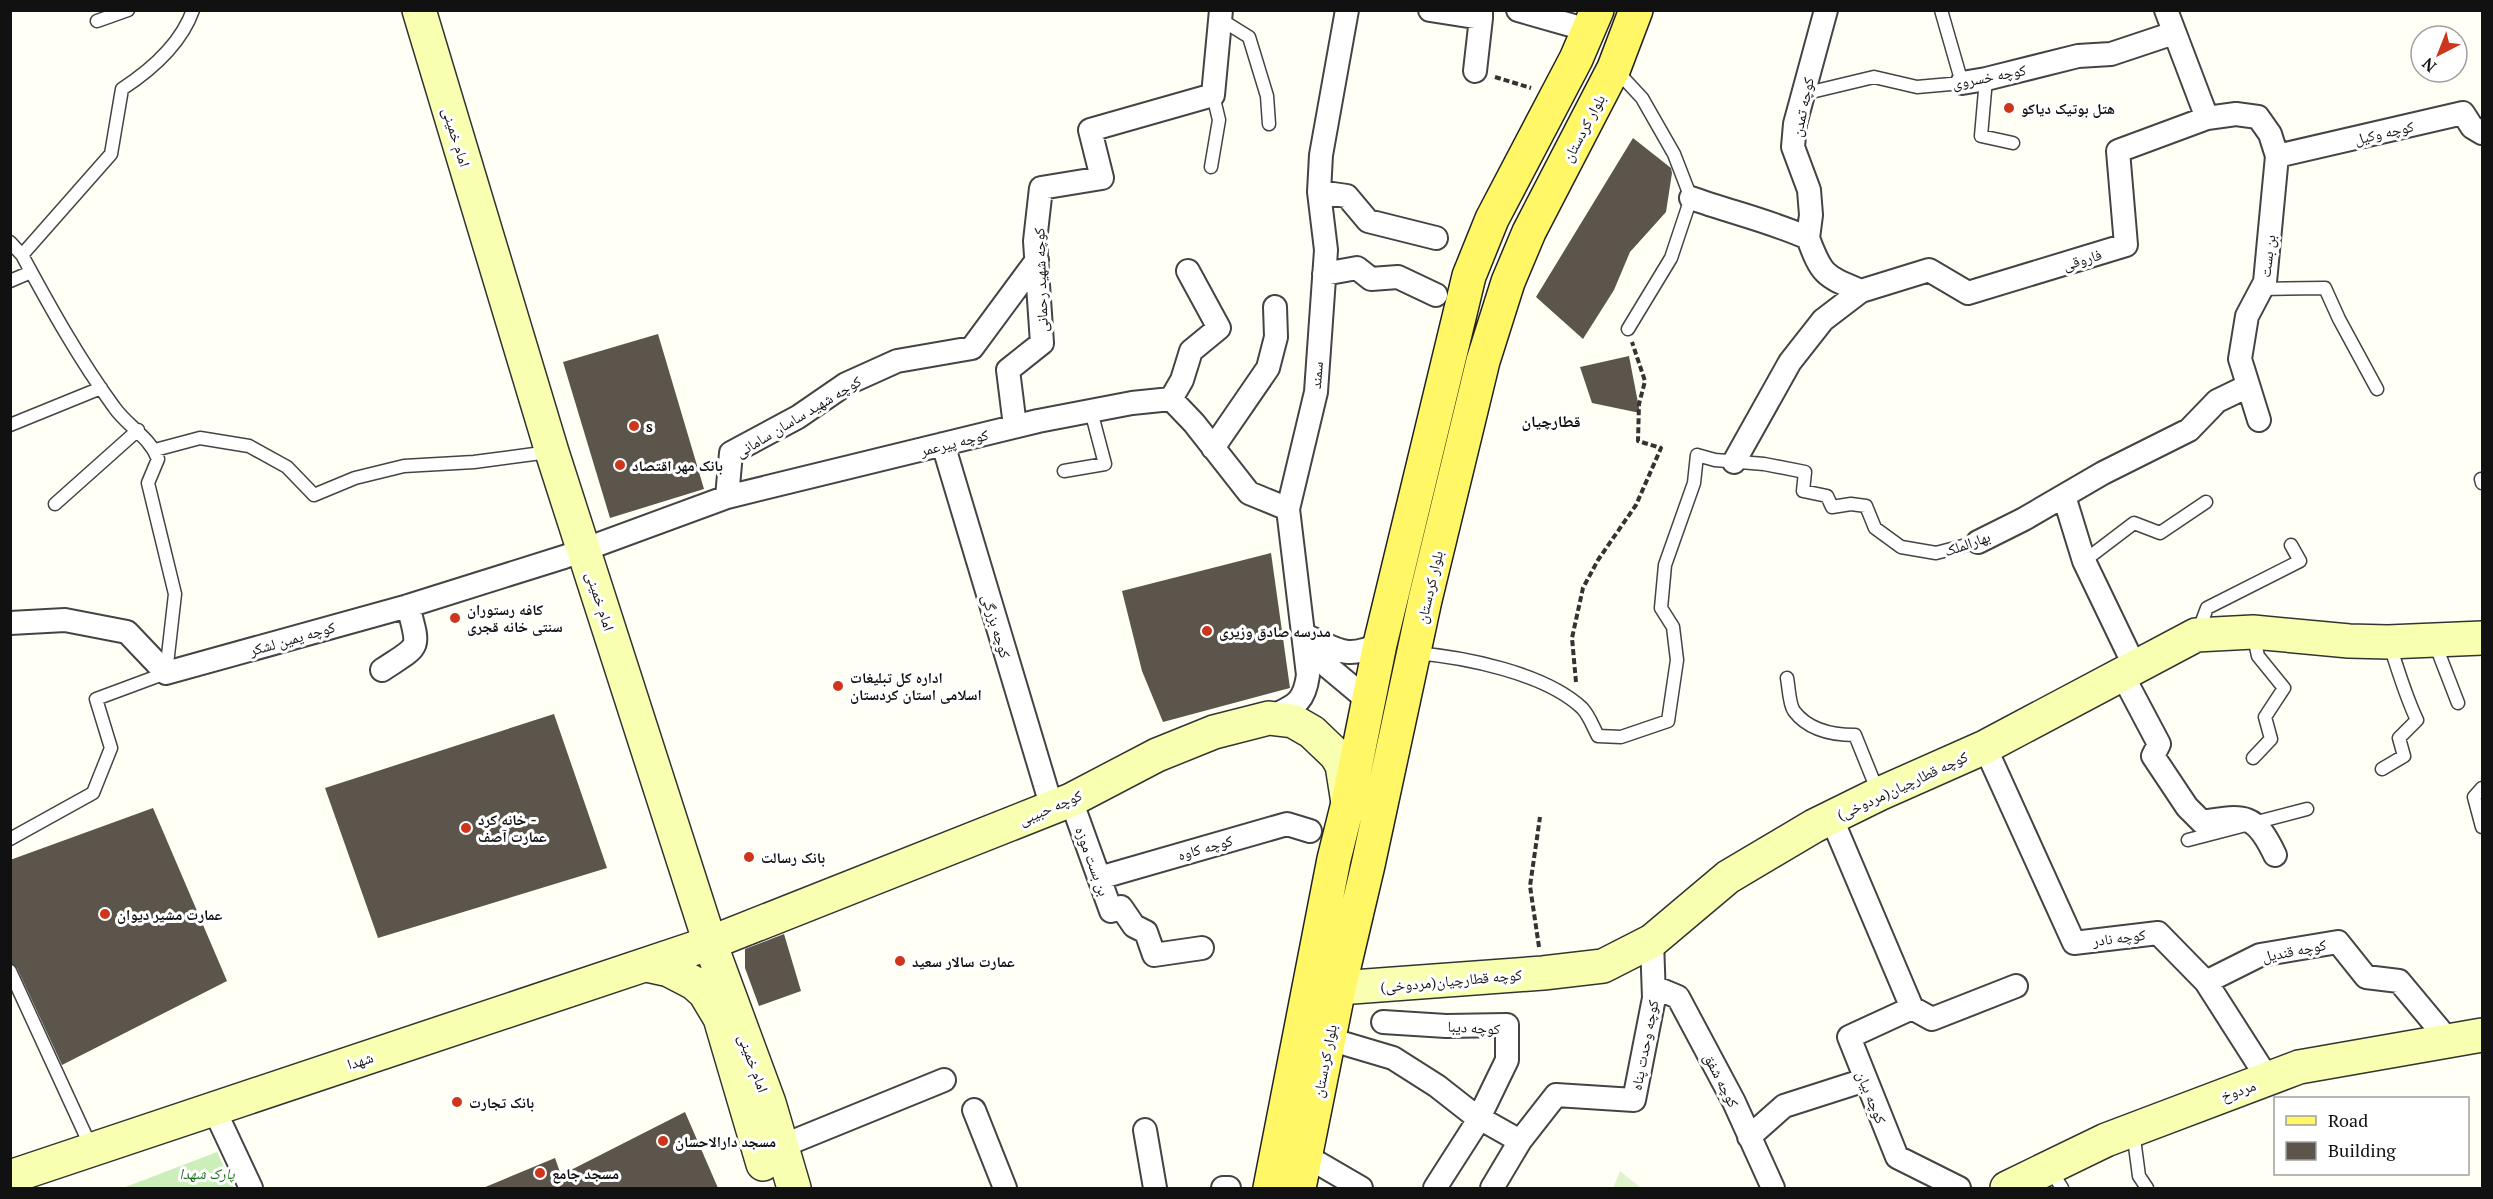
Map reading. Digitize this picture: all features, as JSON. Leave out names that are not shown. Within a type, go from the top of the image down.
[{"type":"main road","name":"امام خمینی","points":[[419,10],[552,452],[710,943],[769,1103],[794,1188]]},
{"type":"main road","name":"بلوار کردستان","points":[[1299,1188],[1339,988],[1413,653],[1483,361],[1508,282],[1529,232],[1614,68],[1636,10]]},
{"type":"main road","name":"بلوار کردستان","points":[[1270,1188],[1334,859],[1370,702],[1380,644],[1469,276],[1492,219],[1576,60],[1592,20]]},
{"type":"main road","name":"کوچه قطارچیان(مردوخی)","points":[[1339,988],[1543,973],[1603,966],[1652,941],[1728,877],[1831,817],[1984,747],[2196,636],[2253,632],[2349,641],[2388,642],[2482,638]]},
{"type":"main road","name":"کوچه حبیبی","points":[[710,943],[1062,804],[1157,755],[1214,732],[1269,718],[1293,721],[1312,732],[1336,755],[1342,765],[1348,803]]},
{"type":"main road","name":"شهدا","points":[[10,1177],[710,943]]},
{"type":"main road","name":"امام خمینی","points":[[646,965],[669,970],[694,983],[705,993],[720,1018],[771,1188]]},
{"type":"main road","name":"مردوخ","points":[[2007,1188],[2056,1178],[2133,1130],[2299,1067],[2482,1035]]},
{"type":"street","name":"سمند","points":[[1269,718],[1293,706],[1306,693],[1308,675],[1288,509],[1316,392],[1326,250],[1319,192],[1321,155],[1347,10]]},
{"type":"street","points":[[1430,10],[1481,14],[1475,71]]},
{"type":"street","points":[[1518,10],[1592,20]]},
{"type":"street","name":"کوچه تمدن","points":[[1808,238],[1811,215],[1809,190],[1793,147],[1795,124],[1826,10]]},
{"type":"street","points":[[2166,10],[2207,118],[2236,114],[2258,117],[2270,134],[2277,156]]},
{"type":"street","points":[[1213,95],[1220,15]]},
{"type":"street","name":"کوچه خسروی","points":[[1962,83],[2078,56],[2110,54],[2174,33]]},
{"type":"street","name":"کوچه شهید رحمانی","points":[[1016,426],[1008,370],[1042,344],[1035,241],[1041,188],[1102,177],[1090,130],[1213,95]]},
{"type":"street","name":"کوچه وکیل","points":[[2277,156],[2463,113],[2472,127],[2482,134]]},
{"type":"street","name":"فاروقی","points":[[1861,291],[1929,270],[1968,293],[2126,245],[2118,151],[2207,118]]},
{"type":"street","name":"بن بست","points":[[2259,420],[2240,359],[2247,316],[2265,282],[2277,156]]},
{"type":"street","points":[[1319,192],[1347,196],[1368,221],[1436,238]]},
{"type":"street","points":[[1690,198],[1725,211],[1778,225],[1808,238],[1818,265],[1828,277],[1861,291],[1823,320],[1790,362],[1734,462]]},
{"type":"street","name":"کوچه شهید ساسان سامانی","points":[[727,497],[731,453],[798,417],[846,384],[897,361],[972,348],[1037,260]]},
{"type":"street","points":[[1324,273],[1357,268],[1371,279],[1398,277],[1436,295]]},
{"type":"street","points":[[1188,271],[1219,328],[1191,351],[1182,380],[1171,399],[1194,423],[1249,493],[1288,509]]},
{"type":"street","points":[[1214,448],[1268,368],[1276,338],[1275,307]]},
{"type":"street","name":"بهارالملک","points":[[1978,542],[2103,473],[2189,430],[2217,401],[2248,386]]},
{"type":"street","name":"کوچه پیرعمر","points":[[584,550],[727,497],[1016,426],[1132,403],[1171,399]]},
{"type":"street","name":"کوچه بزرگی","points":[[943,444],[1062,804]]},
{"type":"street","points":[[2064,496],[2084,561],[2159,744],[2153,756],[2187,807],[2202,822],[2238,816],[2263,830],[2275,855]]},
{"type":"street","name":"کوچه یمین لشکر","points":[[166,673],[408,606],[584,550]]},
{"type":"street","points":[[382,670],[415,646],[417,639],[408,606]]},
{"type":"street","points":[[10,623],[65,620],[127,632],[166,673]]},
{"type":"street","points":[[1302,633],[1343,652],[1361,652],[1380,644]]},
{"type":"street","points":[[1302,633],[1327,666],[1370,702]]},
{"type":"street","name":"کوچه نادر","points":[[1984,747],[2074,943],[2158,933],[2206,982],[2268,1079]]},
{"type":"street","name":"بن بست موزه","points":[[1062,804],[1099,878],[1111,911],[1121,907],[1134,926],[1146,932],[1154,955],[1202,948]]},
{"type":"street","points":[[1831,817],[1912,1008],[1932,1018],[2016,986]]},
{"type":"street","name":"کوچه کاوه","points":[[1099,878],[1287,824],[1310,831]]},
{"type":"street","name":"کوچه وحدت پناه","points":[[1492,1188],[1520,1141],[1556,1095],[1634,1100],[1654,998],[1652,941]]},
{"type":"street","name":"کوچه قندیل","points":[[2206,982],[2260,955],[2338,942],[2366,977],[2399,981],[2449,1041]]},
{"type":"street","points":[[1373,1052],[1383,1022],[1389,985]]},
{"type":"street","name":"کوچه شفق","points":[[1654,987],[1678,997],[1734,1102],[1773,1188]]},
{"type":"street","name":"کوچه بیان","points":[[1912,1008],[1849,1037],[1897,1157],[1959,1188]]},
{"type":"street","name":"کوچه دیبا","points":[[1383,1022],[1446,1026],[1507,1026],[1507,1060],[1479,1117]]},
{"type":"street","points":[[1329,1039],[1392,1058],[1437,1086],[1479,1117],[1520,1141]]},
{"type":"street","points":[[782,1146],[944,1080]]},
{"type":"street","points":[[1749,1137],[1784,1106],[1865,1080]]},
{"type":"street","points":[[214,1109],[251,1188]]},
{"type":"street","points":[[974,1110],[1005,1188]]},
{"type":"street","points":[[1435,1188],[1479,1117]]},
{"type":"street","points":[[1145,1130],[1155,1188]]},
{"type":"street","points":[[1306,1156],[1360,1188]]},
{"type":"lane","points":[[97,21],[128,10]]},
{"type":"lane","points":[[22,255],[111,154],[122,89],[148,72],[187,27],[193,10]]},
{"type":"lane","points":[[1941,10],[1962,83]]},
{"type":"lane","points":[[1220,15],[1249,37],[1267,96],[1269,124]]},
{"type":"lane","points":[[1614,68],[1642,98],[1674,154],[1690,198],[1671,258],[1628,329]]},
{"type":"lane","name":"کوچه خسروی","points":[[1803,94],[1874,77],[1917,87],[1962,83]]},
{"type":"lane","points":[[1986,79],[1981,136],[2013,143]]},
{"type":"lane","points":[[1211,167],[1219,120],[1213,95]]},
{"type":"lane","points":[[10,242],[22,255],[116,410],[138,429],[155,450],[158,459],[148,483],[175,594],[166,673],[96,699],[111,748],[93,793],[10,839]]},
{"type":"lane","points":[[10,281],[32,272]]},
{"type":"lane","points":[[2261,289],[2325,288],[2377,389]]},
{"type":"lane","points":[[10,425],[101,388]]},
{"type":"lane","points":[[1064,471],[1105,464],[1091,411]]},
{"type":"lane","points":[[55,504],[138,429]]},
{"type":"lane","points":[[155,450],[200,438],[249,446],[287,467],[314,495],[355,478],[404,466],[474,462],[552,452]]},
{"type":"lane","name":"بهارالملک","points":[[1583,709],[1598,736],[1621,737],[1668,721],[1677,660],[1673,627],[1661,608],[1665,565],[1694,483],[1697,455],[1715,460],[1764,464],[1805,472],[1803,491],[1827,496],[1832,507],[1851,504],[1866,506],[1875,528],[1901,547],[1936,553],[1978,542]]},
{"type":"lane","points":[[2084,561],[2134,523],[2160,533],[2206,502]]},
{"type":"lane","points":[[2196,636],[2207,608],[2300,561],[2291,545]]},
{"type":"lane","points":[[2253,632],[2258,656],[2284,688],[2265,717],[2271,739],[2253,758]]},
{"type":"lane","points":[[2433,640],[2458,703]]},
{"type":"lane","points":[[2382,770],[2404,756],[2398,738],[2417,720],[2404,695],[2401,676],[2388,642]]},
{"type":"lane","points":[[1413,653],[1453,657],[1487,664],[1555,688],[1583,709]]},
{"type":"lane","points":[[1787,678],[1793,710],[1811,727],[1835,735],[1855,735],[1879,794]]},
{"type":"lane","points":[[2482,788],[2474,797],[2482,827]]},
{"type":"lane","points":[[2188,840],[2307,809]]},
{"type":"lane","points":[[10,971],[92,1150]]},
{"type":"lane","points":[[2133,1130],[2139,1176],[2147,1188]]},
{"type":"path","points":[[1475,71],[1540,91]]},
{"type":"path","points":[[1583,709],[1575,674],[1572,638],[1583,588],[1598,560],[1636,505],[1661,448],[1638,441],[1639,404],[1645,381],[1628,329]]},
{"type":"path","points":[[1540,817],[1530,886],[1543,973]]},
{"type":"green space","name":"پارک شهدا","points":[[217,1152],[234,1188],[123,1188]]},
{"type":"green space","points":[[1620,1171],[1641,1188],[1613,1188]]},
{"type":"building","points":[[1633,138],[1671,168],[1666,212],[1630,252],[1614,290],[1583,339],[1536,297]]},
{"type":"building","name":"s","points":[[658,334],[704,489],[610,518],[563,362]]},
{"type":"building","points":[[1629,356],[1640,413],[1592,403],[1580,367]]},
{"type":"building","name":"مدرسه صادق وزیری","points":[[1271,553],[1290,688],[1163,722],[1142,671],[1122,591]]},
{"type":"building","name":"خانه کرد - عمارت آصف","points":[[554,714],[607,868],[378,938],[325,788]]},
{"type":"building","name":"عمارت مشیر دیوان","points":[[153,808],[227,981],[62,1065],[17,968],[10,963],[10,860]]},
{"type":"building","points":[[784,934],[801,991],[759,1006],[745,968],[745,949]]},
{"type":"building","name":"مسجد دارالاحسان","points":[[685,1112],[718,1188],[483,1188],[555,1158],[561,1175]]},
{"type":"place","name":"هتل بوتیک دیاکو","points":[[2009,108]]},
{"type":"place","name":"s","points":[[634,426]]},
{"type":"place","name":"بانک مهر اقتصاد","points":[[620,465]]},
{"type":"place","name":"کافه رستوران سنتی خانه قجری","points":[[455,618]]},
{"type":"place","name":"مدرسه صادق وزیری","points":[[1207,631]]},
{"type":"place","name":"اداره کل تبلیغات اسلامی استان کردستان","points":[[838,686]]},
{"type":"place","name":"خانه کرد - عمارت آصف","points":[[466,828]]},
{"type":"place","name":"بانک رسالت","points":[[749,857]]},
{"type":"place","name":"عمارت مشیر دیوان","points":[[105,914]]},
{"type":"place","name":"عمارت سالار سعید","points":[[900,961]]},
{"type":"place","name":"بانک تجارت","points":[[457,1102]]},
{"type":"place","name":"مسجد دارالاحسان","points":[[663,1141]]},
{"type":"place","name":"مسجد جامع","points":[[540,1173]]},
{"type":"district","name":"قطارچیان","points":[[1551,421]]}]
